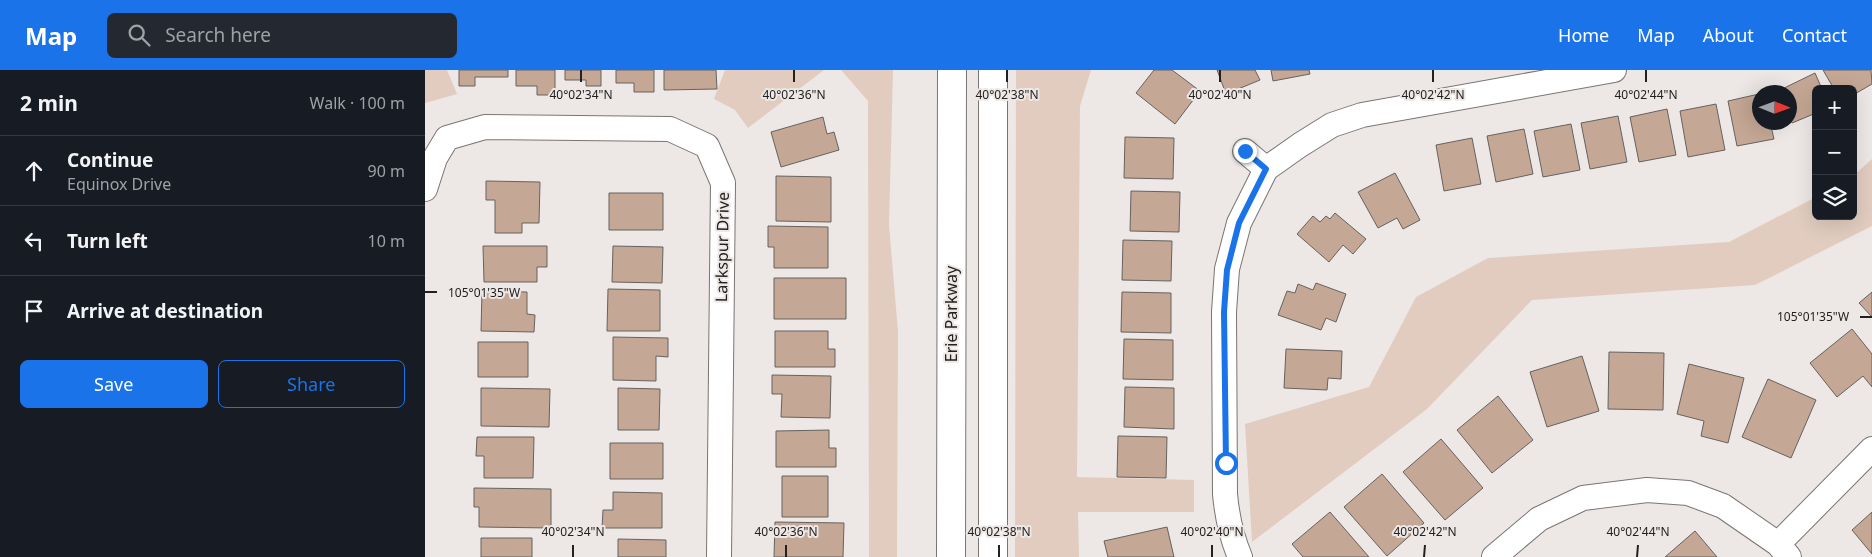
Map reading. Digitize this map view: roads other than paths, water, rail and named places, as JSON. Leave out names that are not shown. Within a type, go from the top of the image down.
[{"type":"main road","name":"Erie Parkway","points":[[951,557],[952,70]]},
{"type":"main road","points":[[993,70],[993,557]]},
{"type":"street","points":[[1240,557],[1234,543],[1228,519],[1225,494],[1224,312],[1227,278],[1239,223],[1266,169],[1300,145],[1332,126],[1362,115],[1614,70]]},
{"type":"street","name":"Larkspur Drive","points":[[425,189],[435,158],[447,138],[485,128],[670,129],[707,146],[723,183],[719,557]]},
{"type":"street","points":[[1245,151],[1266,169]]},
{"type":"street","points":[[1494,557],[1539,519],[1583,498],[1647,490],[1688,494],[1723,506],[1784,550],[1872,449]]}]
